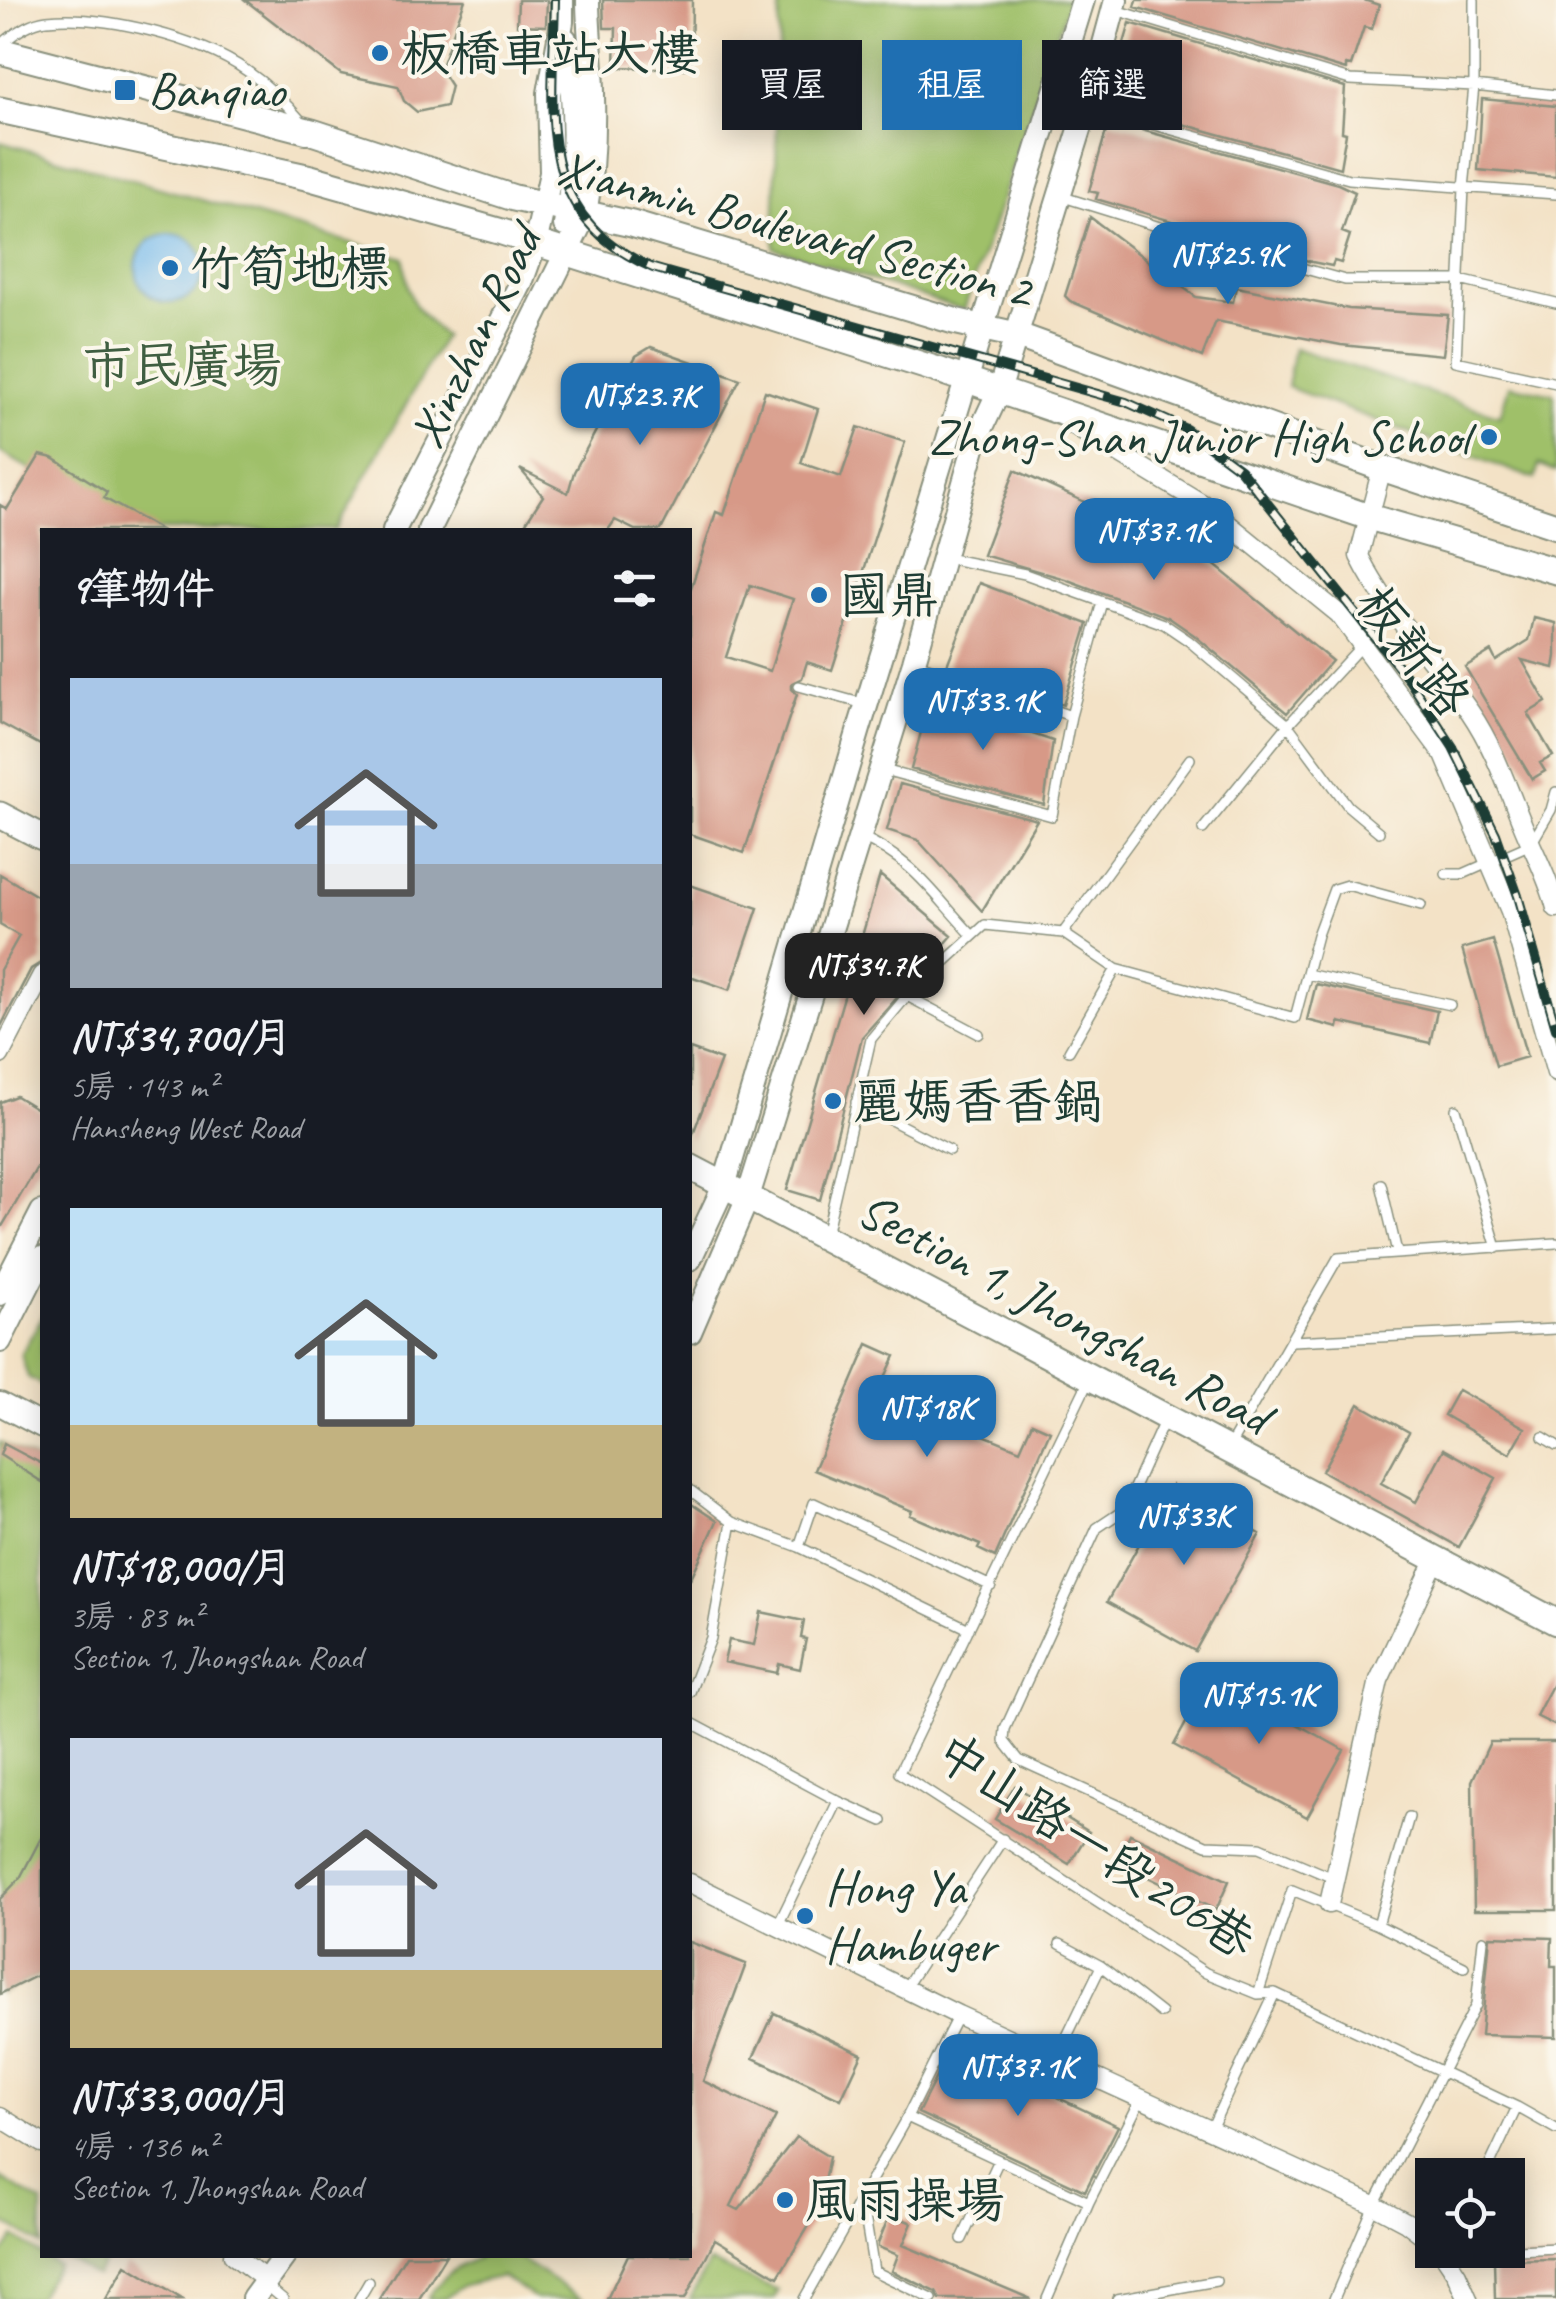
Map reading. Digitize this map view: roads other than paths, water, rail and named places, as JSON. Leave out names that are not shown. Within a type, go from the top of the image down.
[{"type":"main road","name":"Xianmin Boulevard Section 2","points":[[0,48],[312,132],[565,211],[632,224],[954,321],[1016,335],[1382,468],[1556,526]]},
{"type":"main road","name":"Xianmin Boulevard Section 2","points":[[0,110],[311,178],[567,252],[967,380],[1369,517],[1556,571]]},
{"type":"main road","points":[[0,815],[40,836]]},
{"type":"main road","name":"Section 1, Jhongshan Road","points":[[692,1168],[1556,1622]]},
{"type":"street","name":"Xinzhan Road","points":[[395,528],[521,284],[535,244],[590,184],[594,92],[588,0]]},
{"type":"street","points":[[692,1256],[724,1186],[866,705],[1084,0]]},
{"type":"street","points":[[1105,40],[1115,5]]},
{"type":"street","name":"Xinzhan Road","points":[[430,528],[567,252],[565,211],[551,172],[549,93],[562,11]]},
{"type":"street","points":[[692,1327],[748,1198],[914,662],[976,440],[999,391],[1079,130]]},
{"type":"street","name":"板新路","points":[[1042,406],[1206,506],[1339,614],[1444,755],[1510,912],[1556,1073]]},
{"type":"street","name":"板新路","points":[[1382,468],[1359,556],[1375,588],[1472,714],[1508,783],[1530,844],[1547,875],[1556,908]]},
{"type":"street","points":[[0,1055],[40,979]]},
{"type":"street","points":[[0,1294],[40,1216]]},
{"type":"street","points":[[0,1341],[40,1262]]},
{"type":"street","points":[[0,1404],[40,1425]]},
{"type":"street","points":[[1328,1904],[1355,1799],[1379,1680],[1436,1559]]},
{"type":"street","points":[[692,1884],[958,2015],[1374,2205],[1415,2229]]},
{"type":"street","points":[[0,2118],[40,2142]]},
{"type":"street","points":[[236,2258],[261,2287]]},
{"type":"street","points":[[261,2287],[270,2258]]},
{"type":"street","points":[[261,2287],[283,2258]]},
{"type":"street","points":[[1454,2268],[1468,2299]]},
{"type":"lane","points":[[1474,0],[1474,86],[1464,188],[1456,361],[1556,383]]},
{"type":"lane","points":[[1115,5],[1350,80],[1474,86],[1556,95]]},
{"type":"lane","points":[[0,48],[17,31],[45,20],[96,22],[187,42],[244,68],[281,97],[312,132]]},
{"type":"lane","points":[[1171,130],[1349,179],[1556,194]]},
{"type":"lane","points":[[1058,195],[1345,280],[1460,280],[1556,303]]},
{"type":"lane","points":[[944,558],[1025,574],[1164,624],[1288,724],[1348,806],[1379,832]]},
{"type":"lane","points":[[881,769],[1052,816],[1071,716],[1102,602]]},
{"type":"lane","points":[[1203,830],[1288,724],[1362,645]]},
{"type":"lane","points":[[914,662],[1071,716]]},
{"type":"lane","points":[[799,686],[866,705]]},
{"type":"lane","points":[[1063,933],[1190,760]]},
{"type":"lane","points":[[1446,874],[1463,874],[1530,844],[1551,810],[1556,792]]},
{"type":"lane","points":[[860,836],[890,850],[940,895],[972,936]]},
{"type":"lane","points":[[825,1238],[870,1039],[907,996],[986,926],[1063,933],[1116,969],[1294,1018],[1316,935],[1334,889],[1347,886],[1421,905]]},
{"type":"lane","points":[[1069,1051],[1116,969]]},
{"type":"lane","points":[[1307,974],[1450,1005]]},
{"type":"lane","points":[[907,996],[979,1034]]},
{"type":"lane","points":[[856,1102],[949,1150]]},
{"type":"lane","points":[[1456,1109],[1497,1248]]},
{"type":"lane","points":[[1380,1184],[1397,1252]]},
{"type":"lane","points":[[1227,1449],[1338,1258],[1556,1243]]},
{"type":"lane","points":[[1292,1341],[1556,1329]]},
{"type":"lane","name":"中山路一段206巷","points":[[1090,1377],[899,1774],[1206,1973],[1258,1994]]},
{"type":"lane","points":[[1166,1417],[1124,1510],[1096,1528],[1004,1729],[1004,1741],[1019,1760],[1206,1845],[1260,1847],[1334,1878]]},
{"type":"lane","points":[[1543,1437],[1556,1445]]},
{"type":"lane","points":[[692,1492],[732,1522],[799,1547],[969,1629]]},
{"type":"lane","points":[[799,1547],[814,1502],[991,1586]]},
{"type":"lane","points":[[692,1687],[711,1638],[732,1522]]},
{"type":"lane","points":[[692,1723],[882,1821]]},
{"type":"lane","points":[[778,1925],[838,1801]]},
{"type":"lane","points":[[1378,1926],[1409,1817]]},
{"type":"lane","points":[[910,1982],[1003,1840]]},
{"type":"lane","points":[[1464,1967],[1292,1890],[1258,1994],[1275,1993],[1556,2129]]},
{"type":"lane","points":[[1334,2299],[1374,2205],[1476,2005],[1482,1940]]},
{"type":"lane","points":[[1060,1944],[1101,1966],[1161,2013]]},
{"type":"lane","points":[[1056,2060],[1101,1966]]},
{"type":"lane","points":[[1210,2131],[1275,1993]]},
{"type":"lane","points":[[804,2299],[907,2117],[958,2015]]},
{"type":"lane","points":[[1047,2299],[1089,2202],[1141,2099]]},
{"type":"lane","points":[[1492,2158],[1517,2107]]},
{"type":"lane","points":[[907,2117],[1089,2202]]},
{"type":"lane","points":[[962,2239],[999,2160]]},
{"type":"lane","points":[[862,2198],[874,2271],[932,2299]]},
{"type":"lane","points":[[1525,2250],[1556,2248]]},
{"type":"lane","points":[[359,2299],[369,2282]]},
{"type":"lane","points":[[1117,2299],[1216,2282]]},
{"type":"lane","points":[[261,2287],[283,2299]]},
{"type":"water","points":[[170,234],[183,236],[194,244],[202,255],[202,281],[194,292],[183,300],[170,302],[157,300],[146,292],[138,281],[136,268],[138,255],[146,244],[157,236]]},
{"type":"railway","points":[[555,0],[552,82],[558,156],[568,189],[586,220],[614,246],[653,268],[1126,402],[1186,429],[1240,469],[1409,680],[1453,747],[1496,834],[1556,1028]]},
{"type":"place","name":"板橋車站大樓","points":[[380,53]]},
{"type":"place","name":"Banqiao","points":[[125,90]]},
{"type":"place","name":"竹筍地標","points":[[170,268]]},
{"type":"place","name":"Zhong-Shan Junior High School","points":[[1489,437]]},
{"type":"place","name":"國鼎","points":[[819,595]]},
{"type":"place","name":"麗媽香香鍋","points":[[833,1101]]},
{"type":"place","name":"Hong Ya Hambuger","points":[[805,1916]]},
{"type":"place","name":"風雨操場","points":[[785,2200]]},
{"type":"park label","name":"市民廣場","points":[[182,365]]}]
